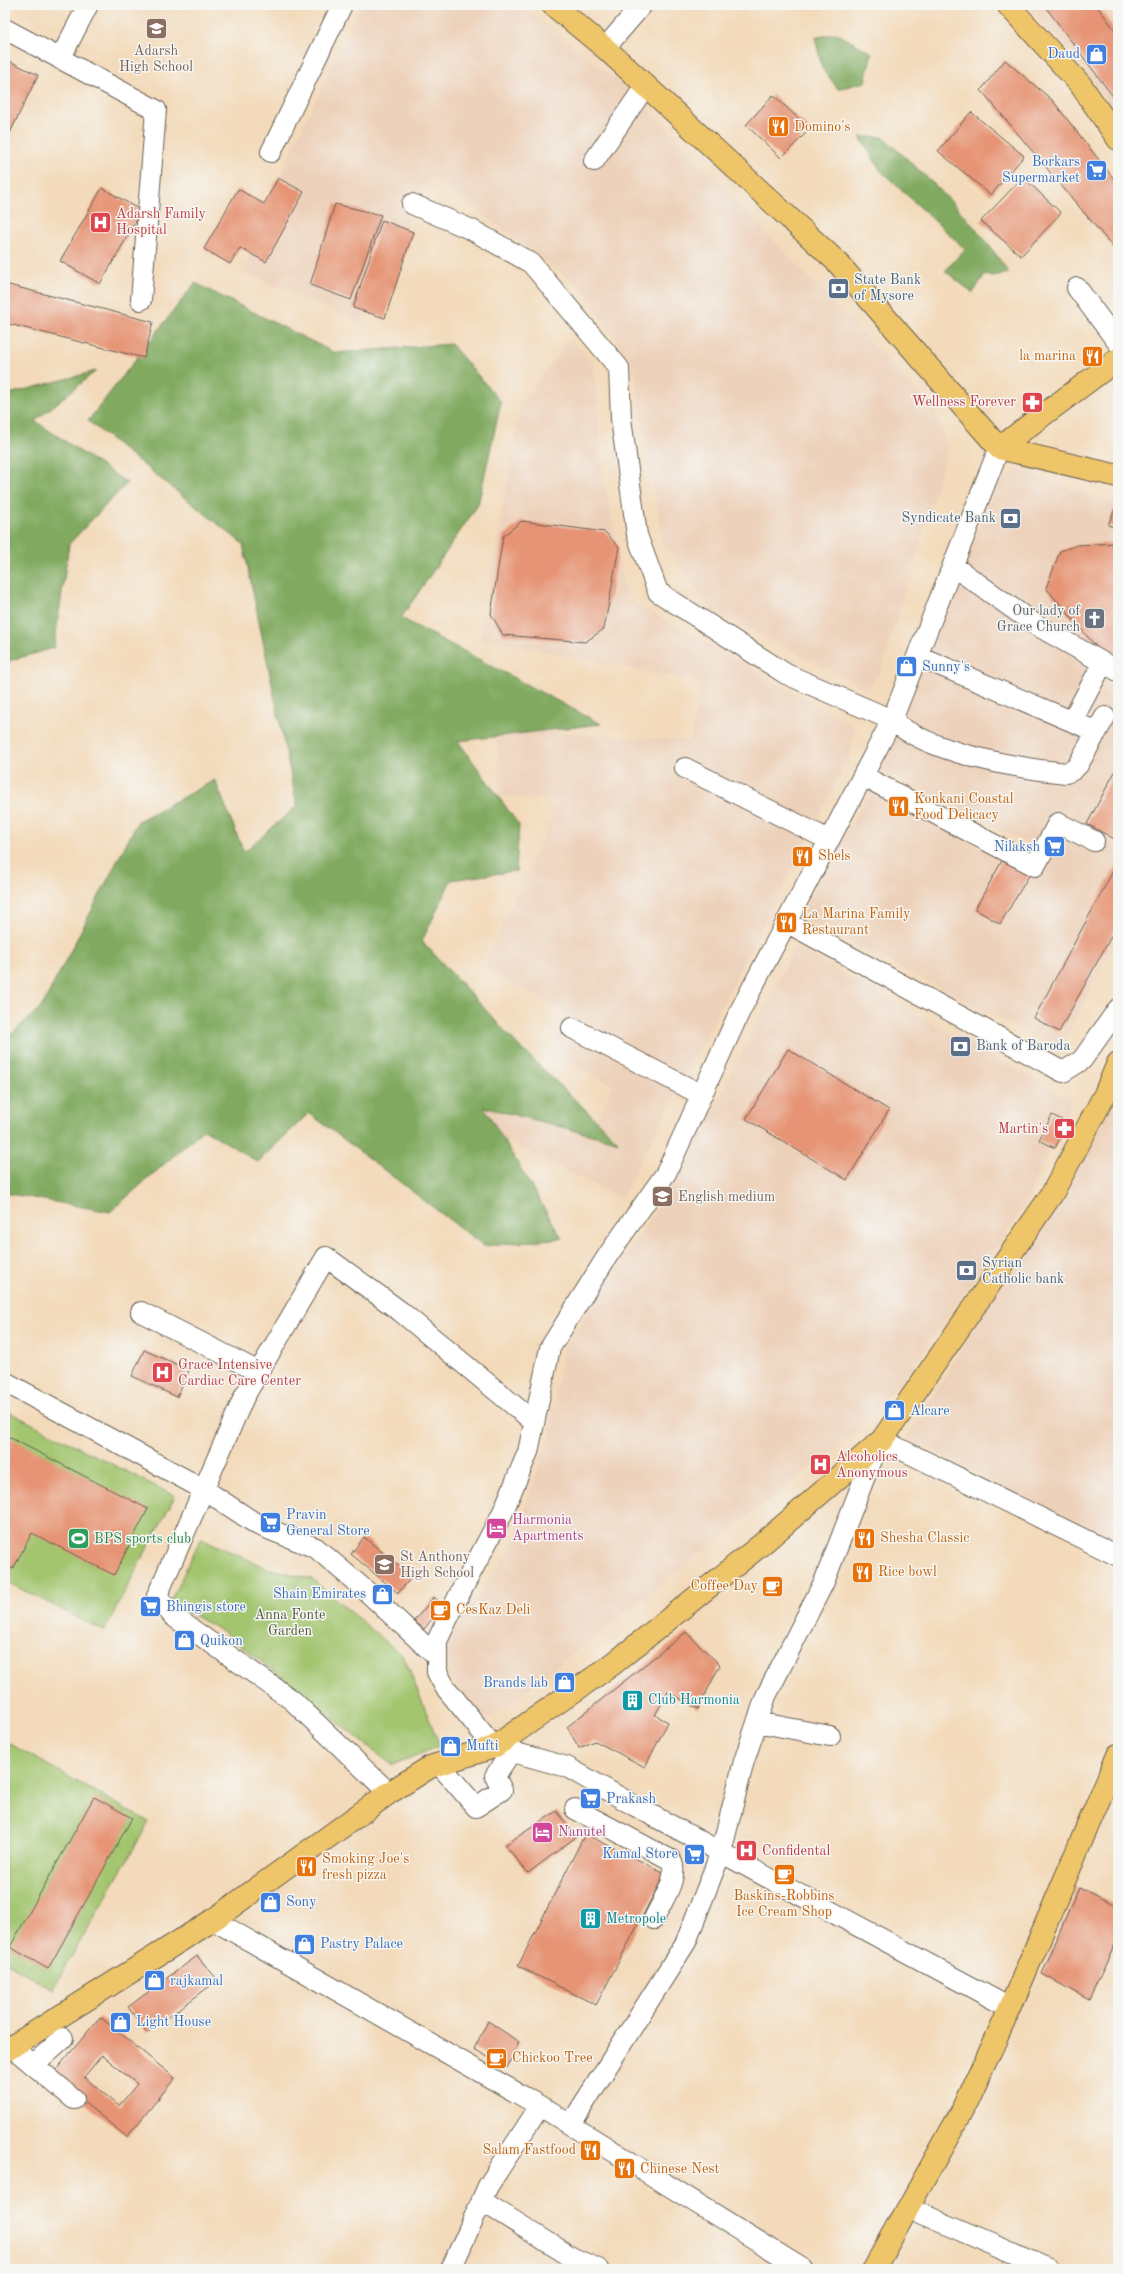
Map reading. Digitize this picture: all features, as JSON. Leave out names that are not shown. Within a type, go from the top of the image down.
[{"type":"main road","points":[[553,5],[605,48],[837,262],[999,448],[1118,476]]},
{"type":"main road","points":[[1008,5],[1080,84],[1118,138]]},
{"type":"main road","points":[[999,448],[1118,359]]},
{"type":"main road","points":[[9,2049],[213,1920],[389,1793],[430,1767],[502,1749],[619,1659],[762,1544],[882,1440],[1052,1194],[1105,1094],[1118,1064]]},
{"type":"main road","points":[[874,2269],[967,2102],[1010,2008],[1118,1755]]},
{"type":"street","points":[[60,59],[88,5]]},
{"type":"street","points":[[271,152],[342,5]]},
{"type":"street","points":[[605,48],[642,5]]},
{"type":"street","points":[[5,29],[156,110],[141,300]]},
{"type":"street","points":[[594,161],[646,86]]},
{"type":"street","points":[[412,204],[472,230],[531,263],[619,368],[621,419],[637,535],[658,592],[786,674],[892,720],[903,730],[931,743],[1012,765],[1066,773],[1078,765],[1101,724],[1072,721],[918,656]]},
{"type":"street","points":[[1077,288],[1118,344]]},
{"type":"street","points":[[999,448],[892,720],[740,1011],[666,1173],[608,1255],[550,1348],[528,1452],[502,1514],[459,1595],[437,1641],[437,1672],[445,1687],[502,1749],[567,1767],[648,1813],[1010,2008]]},
{"type":"street","points":[[953,566],[1036,625],[1118,671]]},
{"type":"street","points":[[1072,721],[1097,674]]},
{"type":"street","points":[[685,768],[829,840]]},
{"type":"street","points":[[863,776],[1035,866],[1058,823],[1094,841]]},
{"type":"street","points":[[786,922],[1063,1072],[1082,1060],[1118,1009]]},
{"type":"street","points":[[572,1028],[702,1095]]},
{"type":"street","points":[[389,1793],[292,1700],[172,1616],[157,1596],[205,1490],[244,1397],[326,1257],[400,1311],[534,1422]]},
{"type":"street","points":[[141,1312],[258,1372]]},
{"type":"street","points":[[5,1382],[205,1490],[258,1525],[316,1548],[364,1589],[437,1657]]},
{"type":"street","points":[[571,2124],[686,1942],[721,1852],[744,1761],[766,1696],[824,1582],[869,1466],[882,1440],[1118,1556]]},
{"type":"street","points":[[757,1722],[830,1736]]},
{"type":"street","points":[[439,1764],[476,1807],[502,1790],[495,1776],[502,1749]]},
{"type":"street","points":[[606,1789],[584,1814],[671,1860],[674,1866],[674,1874],[654,1919]]},
{"type":"street","points":[[634,1841],[648,1813]]},
{"type":"street","points":[[662,1855],[676,1828]]},
{"type":"street","points":[[213,1920],[571,2124],[803,2269]]},
{"type":"street","points":[[33,2064],[63,2038]]},
{"type":"street","points":[[9,2049],[33,2064],[74,2099]]},
{"type":"street","points":[[451,2269],[488,2186],[540,2106]]},
{"type":"street","points":[[482,2201],[570,2263],[598,2269]]},
{"type":"street","points":[[908,2208],[1049,2269]]},
{"type":"shaded area","points":[[360,5],[521,5],[635,95],[934,409],[948,448],[881,672],[867,689],[712,610],[663,542],[633,366],[583,289],[429,175],[360,322],[243,272],[284,167]]},
{"type":"shaded area","points":[[1026,5],[1101,5],[1118,27],[1118,117],[1073,56]]},
{"type":"shaded area","points":[[570,339],[593,364],[604,478],[626,598],[855,727],[849,759],[621,1199],[478,1126],[499,1084],[592,1129],[613,1085],[549,1052],[566,1013],[484,967],[560,800],[500,796],[496,729],[691,741],[700,682],[480,639],[521,403]]},
{"type":"shaded area","points":[[1019,469],[1118,506],[1118,937],[1060,1049],[799,916],[870,790],[1022,870],[1034,847],[874,767],[998,481]]},
{"type":"shaded area","points":[[795,947],[1072,1100],[1021,1212],[911,1369],[855,1433],[485,1722],[444,1669],[445,1644],[512,1547],[549,1435],[563,1350],[684,1167]]},
{"type":"shaded area","points":[[1118,1093],[1118,1544],[907,1438]]},
{"type":"green space","points":[[836,33],[872,53],[865,82],[838,89],[822,68],[815,38]]},
{"type":"green space","points":[[860,137],[883,137],[901,153],[966,217],[1009,273],[992,276],[985,274],[973,293],[945,271],[965,249],[881,171]]},
{"type":"green space","points":[[195,283],[335,353],[451,344],[501,402],[478,505],[401,618],[601,724],[458,741],[519,825],[516,871],[451,880],[422,941],[517,1044],[619,1142],[484,1107],[562,1238],[484,1246],[309,1113],[258,1162],[204,1129],[110,1212],[5,1193],[5,1040],[42,1006],[138,821],[215,780],[244,852],[297,806],[243,544],[88,421]]},
{"type":"green space","points":[[96,371],[35,421],[127,483],[69,544],[54,648],[5,662],[5,395]]},
{"type":"green space","name":"BPS sports club","points":[[5,1410],[175,1496],[104,1631],[5,1581]]},
{"type":"green space","name":"Anna Fonte Garden","points":[[201,1538],[266,1568],[312,1579],[404,1657],[440,1746],[392,1765],[225,1633],[170,1602]]},
{"type":"green space","points":[[5,1741],[149,1822],[53,1989],[5,1962]]},
{"type":"building","points":[[1044,5],[1096,5],[1118,34],[1118,103]]},
{"type":"building","points":[[5,59],[38,75],[5,143]]},
{"type":"building","points":[[1005,60],[1052,100],[1118,184],[1118,253],[981,90]]},
{"type":"building","name":"Domino's","points":[[773,95],[810,129],[781,158],[746,125]]},
{"type":"building","points":[[971,112],[1024,156],[991,195],[938,151]]},
{"type":"building","points":[[1023,177],[1061,213],[1021,256],[981,221]]},
{"type":"building","points":[[278,178],[304,192],[266,262],[240,248],[230,264],[204,249],[238,189],[264,204]]},
{"type":"building","points":[[102,188],[142,211],[100,284],[60,261]]},
{"type":"building","points":[[335,204],[381,215],[351,300],[310,285]]},
{"type":"building","points":[[382,220],[413,232],[385,318],[353,308]]},
{"type":"building","points":[[5,284],[153,322],[144,358],[5,323]]},
{"type":"building","points":[[1118,502],[1118,529],[1108,525]]},
{"type":"building","points":[[522,521],[605,532],[619,547],[604,629],[585,642],[503,635],[491,614],[503,536]]},
{"type":"building","name":"Our lady of Grace Church","points":[[1118,543],[1118,658],[1100,651],[1046,588],[1060,551],[1077,545]]},
{"type":"building","points":[[1118,766],[1118,841],[1087,824]]},
{"type":"building","points":[[1003,859],[1030,874],[1000,924],[975,909]]},
{"type":"building","points":[[1118,862],[1118,924],[1059,1032],[1034,1018]]},
{"type":"building","points":[[788,1049],[889,1110],[847,1180],[746,1119]]},
{"type":"building","points":[[1052,1115],[1068,1123],[1055,1148],[1039,1140]]},
{"type":"building","points":[[144,1350],[189,1370],[177,1397],[132,1376]]},
{"type":"building","points":[[5,1435],[148,1509],[114,1575],[32,1533],[13,1569],[5,1565]]},
{"type":"building","points":[[364,1537],[412,1577],[398,1593],[351,1554]]},
{"type":"building","points":[[434,1597],[443,1605],[424,1629],[414,1621]]},
{"type":"building","name":"Club Harmonia","points":[[686,1632],[720,1665],[698,1709],[668,1692],[655,1715],[668,1722],[645,1767],[595,1741],[579,1748],[567,1727]]},
{"type":"building","points":[[94,1797],[132,1818],[48,1969],[10,1947]]},
{"type":"building","points":[[557,1811],[576,1837],[528,1873],[505,1845]]},
{"type":"building","name":"Metropole","points":[[585,1834],[665,1873],[596,2005],[518,1966]]},
{"type":"building","points":[[1079,1887],[1118,1906],[1118,1938],[1089,2000],[1042,1974]]},
{"type":"building","points":[[197,1956],[218,1980],[147,2033],[128,2007]]},
{"type":"building","points":[[100,2017],[175,2078],[127,2137],[51,2076]],"holes":[[[102,2055],[137,2084],[119,2106],[84,2077]]]},
{"type":"building","points":[[488,2021],[519,2042],[507,2068],[474,2049]]},
{"type":"place","name":"Adarsh High School","points":[[156,29]]},
{"type":"place","name":"Daud","points":[[1096,54]]},
{"type":"place","name":"Domino's","points":[[778,127]]},
{"type":"place","name":"Borkars Supermarket","points":[[1096,170]]},
{"type":"place","name":"Adarsh Family Hospital","points":[[101,222]]},
{"type":"place","name":"State Bank of Mysore","points":[[838,288]]},
{"type":"place","name":"la marina","points":[[1092,356]]},
{"type":"place","name":"Wellness Forever","points":[[1032,402]]},
{"type":"place","name":"Syndicate Bank","points":[[1011,518]]},
{"type":"place","name":"Our lady of Grace Church","points":[[1095,619]]},
{"type":"place","name":"Sunny's","points":[[906,667]]},
{"type":"place","name":"Konkani Coastal Food Delicacy","points":[[899,807]]},
{"type":"place","name":"Nilaksh","points":[[1055,847]]},
{"type":"place","name":"Shels","points":[[803,856]]},
{"type":"place","name":"La Marina Family Restaurant","points":[[786,922]]},
{"type":"place","name":"Bank of Baroda","points":[[961,1046]]},
{"type":"place","name":"Martin's","points":[[1064,1129]]},
{"type":"place","name":"English medium","points":[[663,1197]]},
{"type":"place","name":"Syrian Catholic bank","points":[[966,1271]]},
{"type":"place","name":"Grace Intensive Cardiac Care Center","points":[[162,1373]]},
{"type":"place","name":"Alcare","points":[[895,1411]]},
{"type":"place","name":"Alcoholics Anonymous","points":[[820,1465]]},
{"type":"place","name":"Pravin General Store","points":[[270,1523]]},
{"type":"place","name":"Harmonia Apartments","points":[[496,1528]]},
{"type":"place","name":"Shesha Classic","points":[[864,1538]]},
{"type":"place","name":"BPS sports club","points":[[79,1539]]},
{"type":"place","name":"St Anthony High School","points":[[385,1565]]},
{"type":"place","name":"Rice bowl","points":[[863,1572]]},
{"type":"place","name":"Coffee Day","points":[[773,1586]]},
{"type":"place","name":"Shain Emirates","points":[[382,1594]]},
{"type":"place","name":"Bhingis store","points":[[150,1607]]},
{"type":"place","name":"CesKaz Deli","points":[[441,1610]]},
{"type":"place","name":"Quikon","points":[[185,1641]]},
{"type":"place","name":"Brands lab","points":[[564,1683]]},
{"type":"place","name":"Club Harmonia","points":[[632,1700]]},
{"type":"place","name":"Mufti","points":[[450,1746]]},
{"type":"place","name":"Prakash","points":[[591,1799]]},
{"type":"place","name":"Nanutel","points":[[542,1832]]},
{"type":"place","name":"Confidental","points":[[746,1851]]},
{"type":"place","name":"Kamal Store","points":[[694,1854]]},
{"type":"place","name":"Smoking Joe's fresh pizza","points":[[307,1867]]},
{"type":"place","name":"Baskins-Robbins Ice Cream Shop","points":[[784,1874]]},
{"type":"place","name":"Sony","points":[[270,1902]]},
{"type":"place","name":"Metropole","points":[[591,1919]]},
{"type":"place","name":"Pastry Palace","points":[[304,1944]]},
{"type":"place","name":"rajkamal","points":[[154,1981]]},
{"type":"place","name":"Light House","points":[[121,2022]]},
{"type":"place","name":"Chickoo Tree","points":[[496,2058]]},
{"type":"place","name":"Salam Fastfood","points":[[591,2150]]},
{"type":"place","name":"Chinese Nest","points":[[624,2169]]}]
